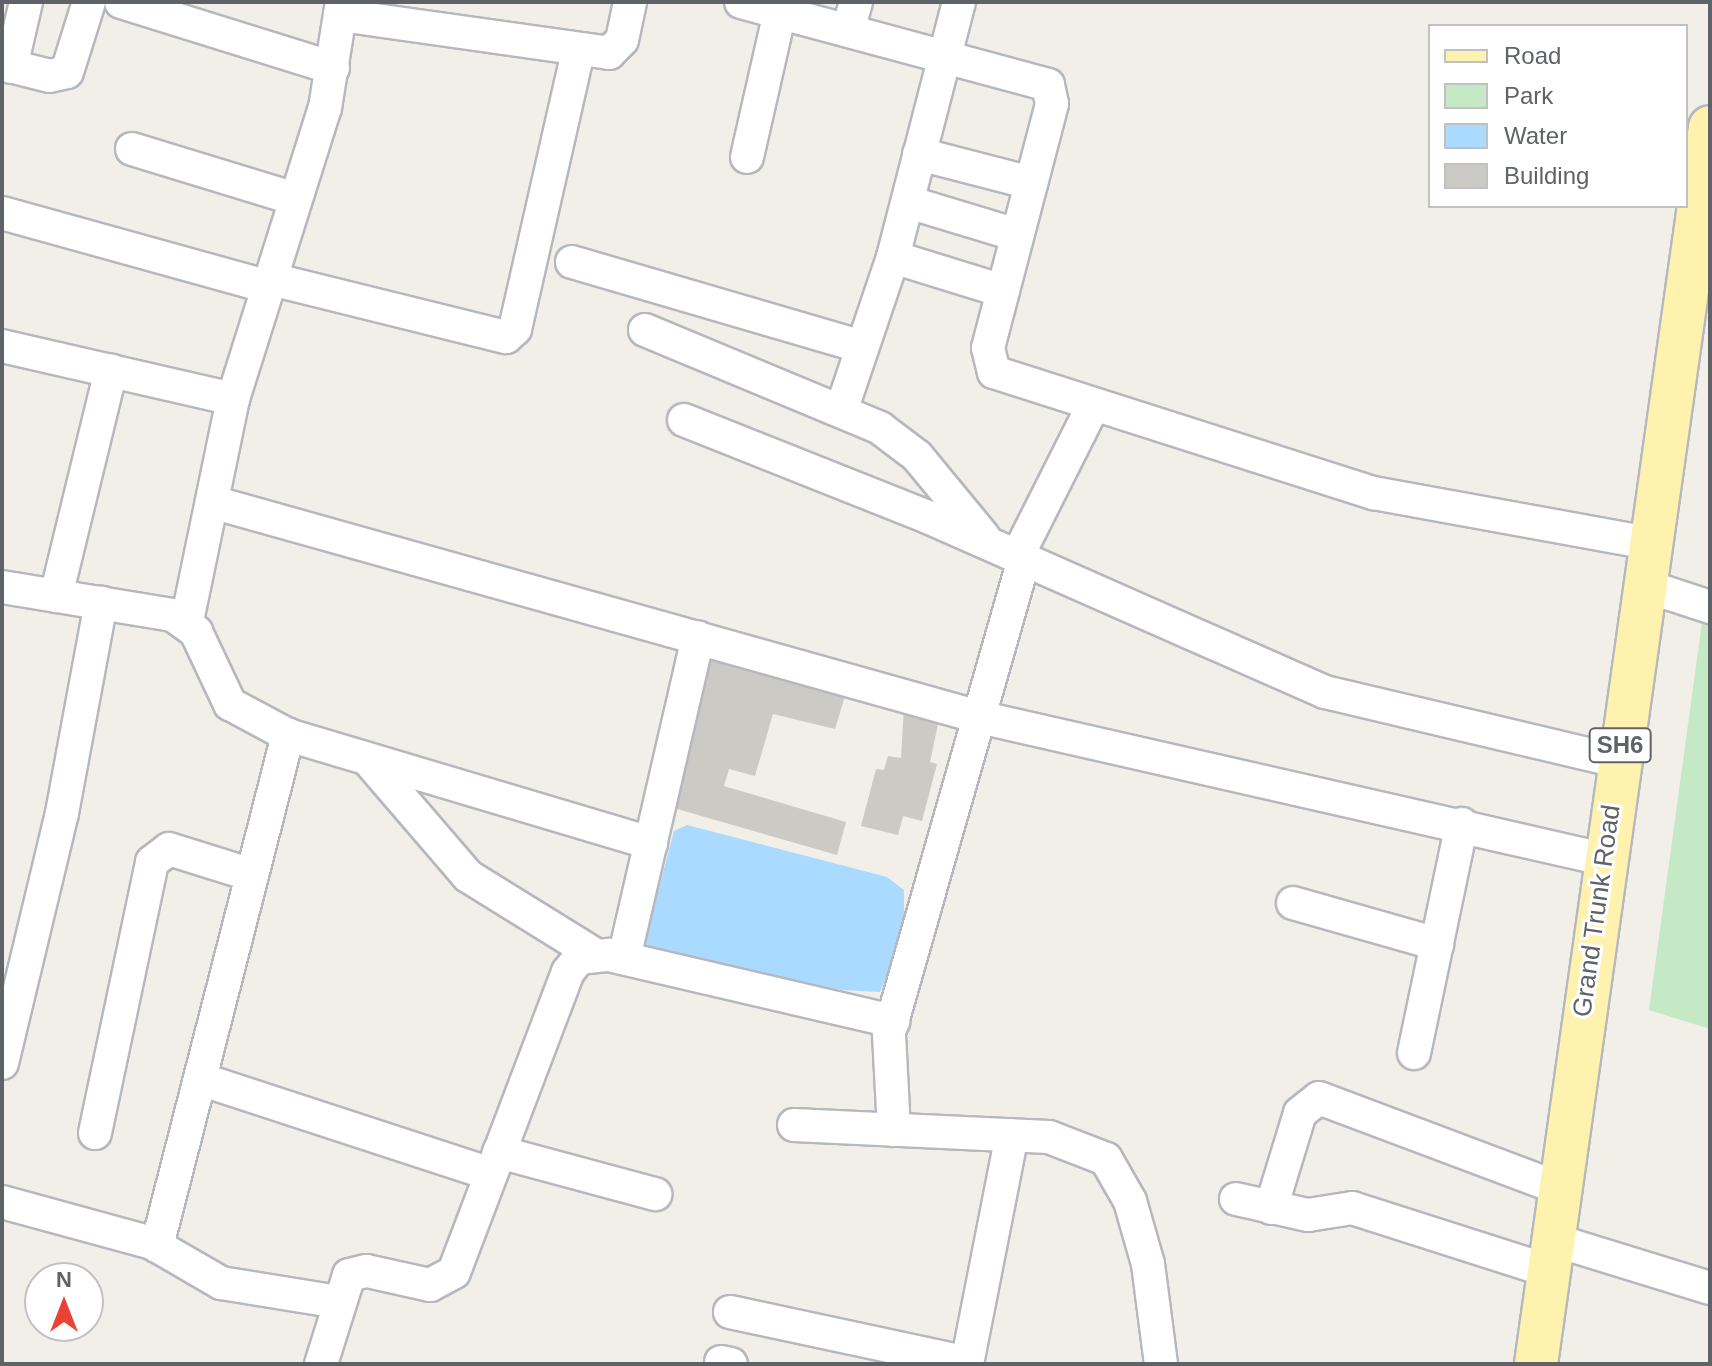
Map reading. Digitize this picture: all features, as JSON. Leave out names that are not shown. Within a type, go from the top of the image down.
[{"type":"main road","name":"Grand Trunk Road","points":[[1536,1364],[1603,859],[1709,145]]},
{"type":"street","points":[[26,2],[6,66],[50,76],[67,72],[89,2]]},
{"type":"street","points":[[121,2],[333,68]]},
{"type":"street","points":[[630,2],[622,40],[609,53],[578,51],[341,8],[333,68],[296,199],[233,399],[187,621],[230,704],[288,735],[370,762],[651,843]]},
{"type":"street","points":[[741,2],[780,12],[852,16],[944,55],[1048,85],[1052,104],[988,348],[994,372],[1374,493],[1650,543]]},
{"type":"street","points":[[842,408],[893,257],[959,2]]},
{"type":"street","points":[[747,157],[780,12]]},
{"type":"street","points":[[2,213],[270,283],[506,337],[515,329],[578,51]]},
{"type":"street","points":[[132,149],[296,199]]},
{"type":"street","points":[[919,154],[1031,183]]},
{"type":"street","points":[[908,202],[1017,235]]},
{"type":"street","points":[[893,257],[1003,291]]},
{"type":"street","points":[[572,262],[862,347]]},
{"type":"street","points":[[645,330],[842,408],[917,456],[1010,553]]},
{"type":"street","points":[[2,346],[233,399]]},
{"type":"street","points":[[56,596],[111,371]]},
{"type":"street","points":[[894,1130],[888,1062],[893,1021],[979,717],[1010,553],[1093,406]]},
{"type":"street","points":[[684,420],[1010,553],[1325,692],[1618,761]]},
{"type":"street","points":[[212,502],[979,717],[1462,824],[1603,859]]},
{"type":"street","points":[[1643,585],[1710,607]]},
{"type":"street","points":[[2,587],[187,621]]},
{"type":"street","points":[[2,1063],[62,813],[101,603]]},
{"type":"street","points":[[609,956],[651,843],[698,637]]},
{"type":"street","points":[[157,1246],[288,735]]},
{"type":"street","points":[[370,762],[468,876],[609,956],[893,1021]]},
{"type":"street","points":[[1414,1053],[1462,824]]},
{"type":"street","points":[[95,1133],[152,862],[169,849],[252,875]]},
{"type":"street","points":[[1293,903],[1437,944]]},
{"type":"street","points":[[321,1364],[349,1275],[358,1271],[430,1285],[448,1280],[568,972],[579,958],[609,956]]},
{"type":"street","points":[[200,1079],[495,1163],[655,1194]]},
{"type":"street","points":[[1271,1208],[1300,1113],[1319,1098],[1561,1189]]},
{"type":"street","points":[[794,1125],[1012,1135],[1081,1144],[1106,1159],[1121,1177],[1148,1264],[1161,1364]]},
{"type":"street","points":[[730,1312],[967,1364],[1012,1135]]},
{"type":"street","points":[[1236,1199],[1308,1215],[1352,1208],[1551,1255],[1710,1288]]},
{"type":"street","points":[[2,1202],[157,1246],[221,1283],[338,1302]]},
{"type":"green space","points":[[1703,615],[1710,617],[1710,1029],[1649,1010]]},
{"type":"water","points":[[687,825],[887,877],[904,890],[904,932],[880,992],[842,990],[643,949],[674,831]]},
{"type":"building","points":[[709,656],[845,696],[835,729],[773,714],[755,776],[729,769],[724,786],[846,822],[837,855],[677,809]]},
{"type":"building","points":[[904,706],[940,715],[930,762],[937,764],[922,821],[903,816],[898,835],[861,826],[876,769],[884,770],[888,756],[901,758]]}]
